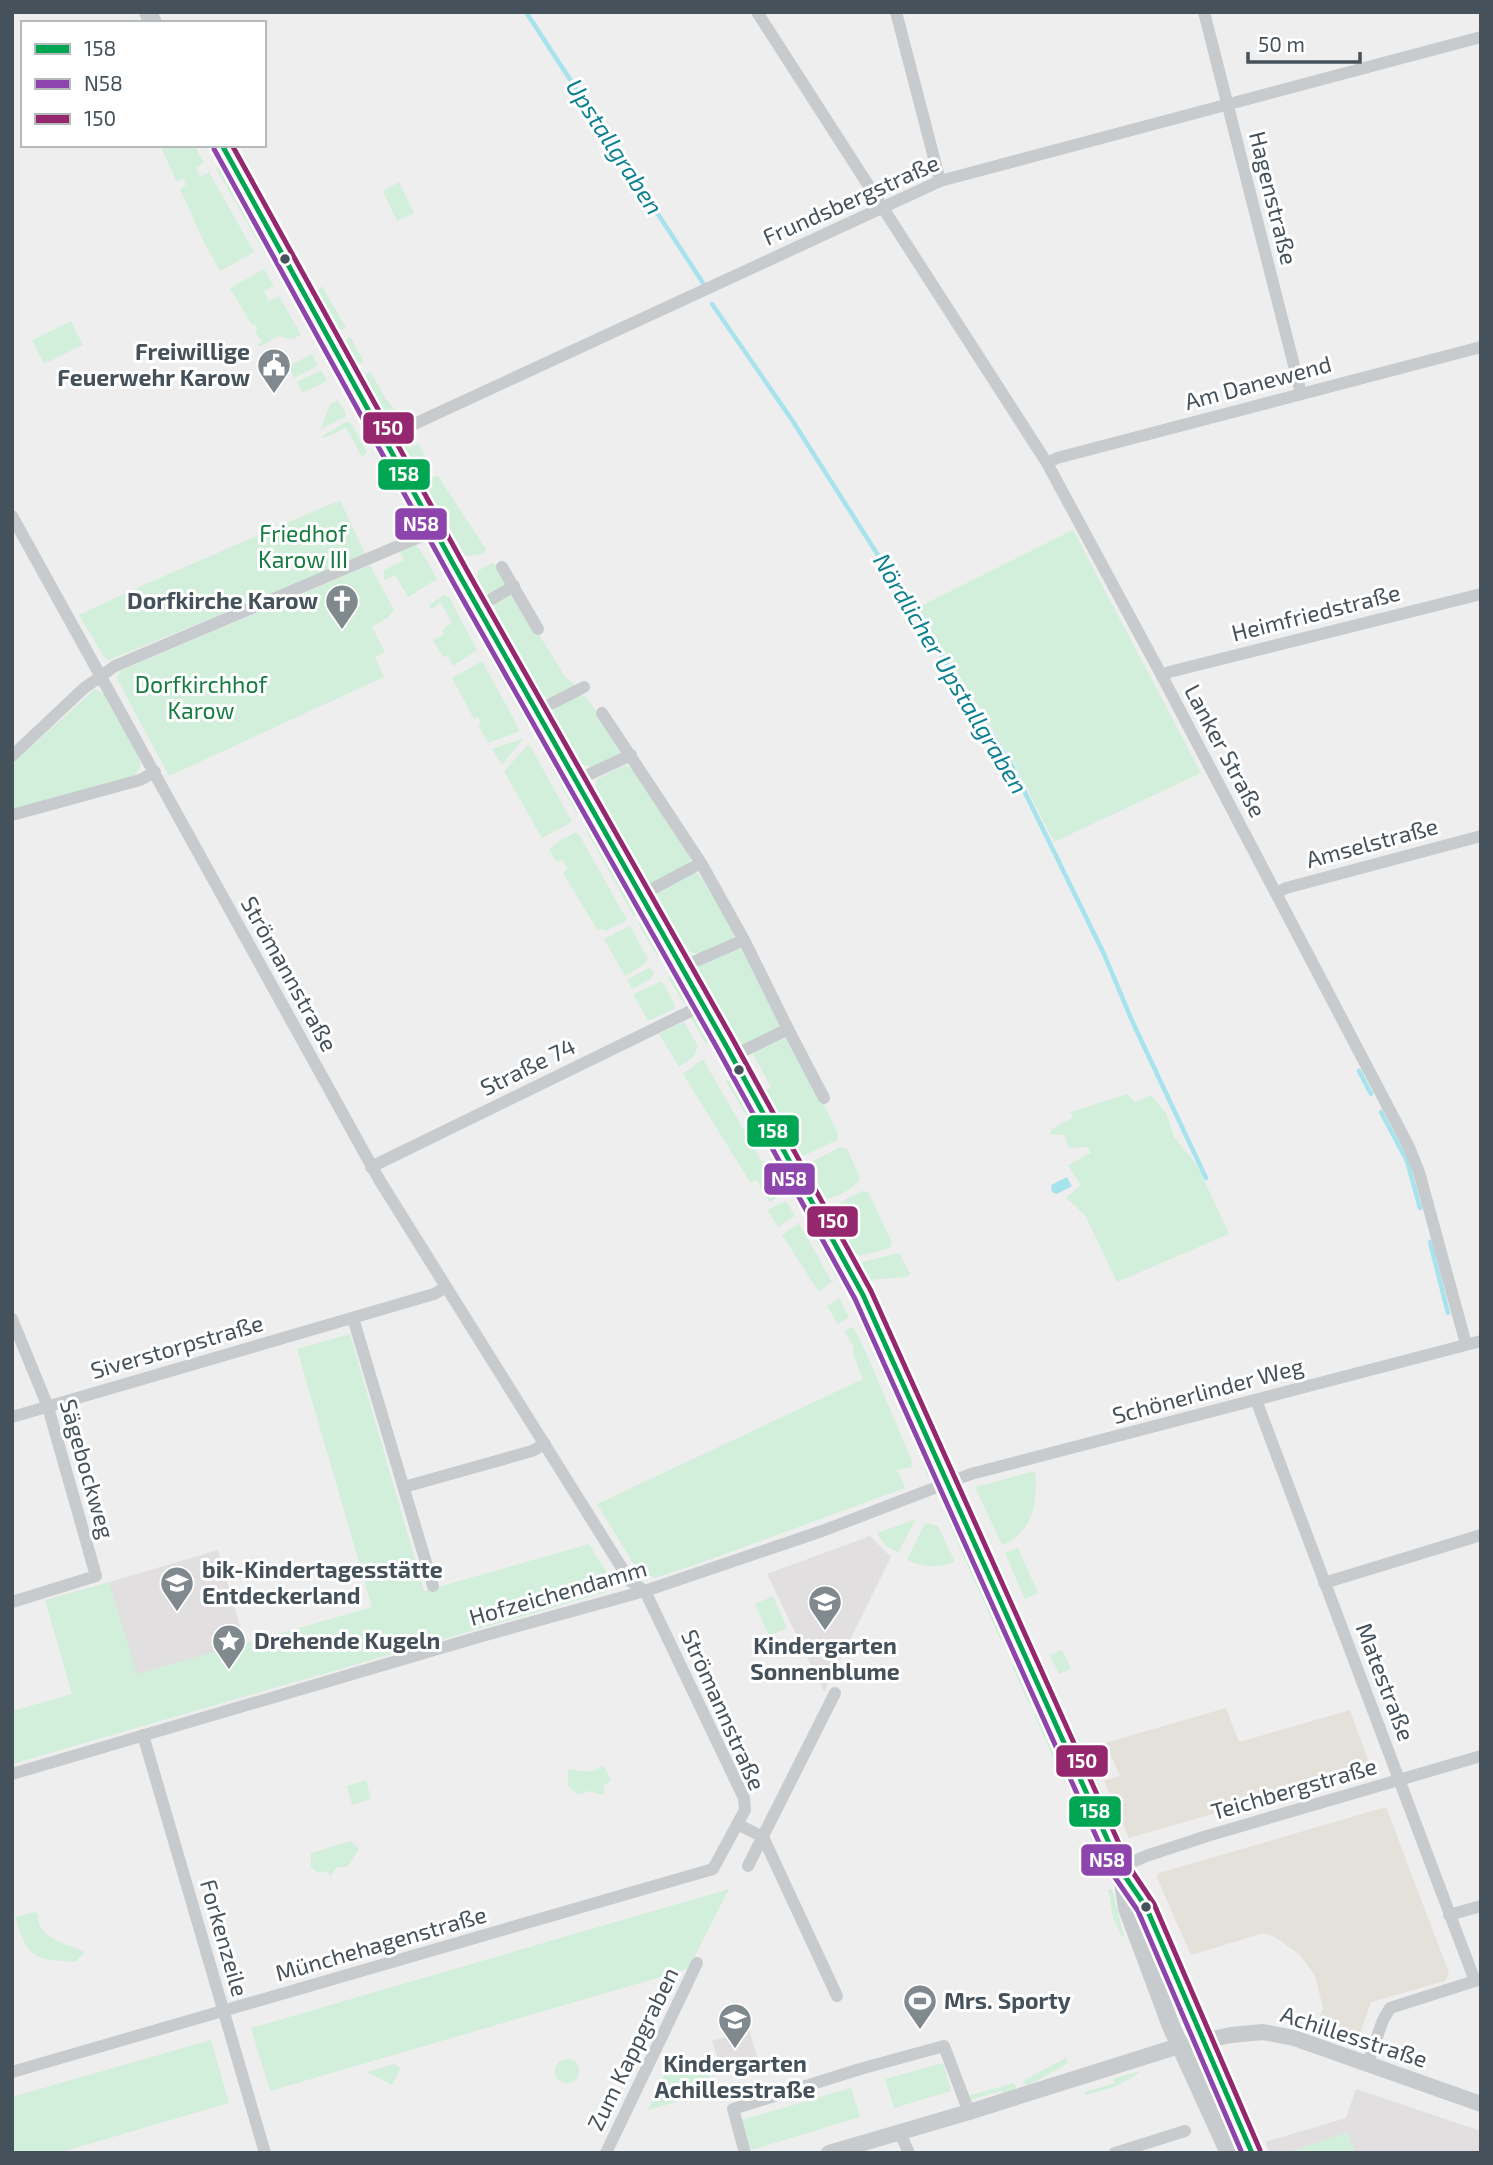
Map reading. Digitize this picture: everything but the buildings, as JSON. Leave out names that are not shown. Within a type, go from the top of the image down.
[{"type":"main road","points":[[223,147],[478,607],[704,1005],[863,1295],[1121,1869],[1146,1907],[1252,2153]]},
{"type":"main road","points":[[1121,1869],[1127,1908],[1179,2046],[1229,2153]]},
{"type":"street","name":"Lanker Straße","points":[[757,12],[1047,463],[1162,676],[1408,1145],[1419,1172],[1466,1345]]},
{"type":"street","points":[[896,12],[940,181]]},
{"type":"street","name":"Hagenstraße","points":[[1204,12],[1301,393]]},
{"type":"street","name":"Frundsbergstraße","points":[[384,438],[940,181],[1481,37]]},
{"type":"street","name":"Am Danewend","points":[[1047,463],[1057,458],[1481,347]]},
{"type":"street","name":"Strömannstraße","points":[[12,516],[371,1167],[630,1581],[645,1591],[744,1798],[745,1810],[737,1824],[763,1837]]},
{"type":"street","points":[[12,756],[100,676],[115,666],[436,530]]},
{"type":"street","points":[[502,567],[538,629]]},
{"type":"street","points":[[478,607],[514,586]]},
{"type":"street","name":"Heimfriedstraße","points":[[1162,676],[1169,672],[1481,594]]},
{"type":"street","points":[[537,711],[584,687]]},
{"type":"street","points":[[602,712],[701,863],[744,940],[824,1098]]},
{"type":"street","points":[[577,780],[631,755]]},
{"type":"street","points":[[12,815],[141,780],[155,772]]},
{"type":"street","name":"Amselstraße","points":[[1276,893],[1286,888],[1481,836]]},
{"type":"street","points":[[641,895],[701,863]]},
{"type":"street","points":[[681,967],[744,940]]},
{"type":"street","name":"Straße 74","points":[[371,1167],[704,1005]]},
{"type":"street","points":[[731,1057],[788,1029]]},
{"type":"street","name":"Siverstorpstraße","points":[[12,1418],[354,1318],[446,1288]]},
{"type":"street","points":[[354,1318],[433,1586]]},
{"type":"street","name":"Sägebockweg","points":[[12,1319],[48,1407],[96,1576],[12,1602]]},
{"type":"street","name":"Schönerlinder Weg","points":[[947,1482],[1481,1341]]},
{"type":"street","name":"Matestraße","points":[[1256,1399],[1449,1915],[1478,1980]]},
{"type":"street","points":[[404,1487],[519,1455],[545,1444]]},
{"type":"street","name":"Hofzeichendamm","points":[[12,1774],[645,1591],[822,1531],[947,1482]]},
{"type":"street","points":[[1324,1583],[1481,1535]]},
{"type":"street","points":[[748,1866],[835,1693]]},
{"type":"street","name":"Forkenzeile","points":[[143,1735],[265,2153]]},
{"type":"street","name":"Teichbergstraße","points":[[1121,1869],[1146,1856],[1195,1840],[1481,1756]]},
{"type":"street","name":"Münchehagenstraße","points":[[12,2072],[713,1869],[737,1824]]},
{"type":"street","points":[[763,1837],[836,1996]]},
{"type":"street","points":[[1449,1915],[1481,1906]]},
{"type":"street","name":"Zum Kappgraben","points":[[606,2153],[697,1963]]},
{"type":"street","points":[[1367,2065],[1390,2008],[1478,1980]]},
{"type":"street","name":"Achillesstraße","points":[[829,2153],[1179,2046],[1231,2035],[1263,2032],[1294,2038],[1481,2104]]},
{"type":"street","points":[[745,2153],[733,2109],[944,2046],[969,2112]]},
{"type":"street","points":[[1115,2153],[1185,2131]]},
{"type":"street","points":[[900,2133],[909,2153]]},
{"type":"shaded area","name":"Kindergarten Sonnenblume","points":[[870,1536],[891,1557],[824,1692],[767,1574]]},
{"type":"shaded area","name":"bik-Kindertagesstätte Entdeckerland","points":[[218,1550],[245,1643],[136,1675],[109,1582]]},
{"type":"shaded area","points":[[1226,1708],[1239,1742],[1350,1710],[1371,1768],[1129,1838],[1104,1781],[1120,1776],[1105,1743]]},
{"type":"shaded area","points":[[1386,1807],[1449,1973],[1445,1981],[1371,2002],[1359,2036],[1318,2022],[1323,2008],[1315,1976],[1300,1955],[1277,1938],[1264,1933],[1191,1955],[1157,1878],[1159,1873]]},
{"type":"shaded area","name":"Kindergarten Achillesstraße","points":[[749,2030],[759,2062],[722,2073],[712,2041]]},
{"type":"shaded area","points":[[1356,2089],[1481,2131],[1481,2153],[1270,2153],[1265,2142],[1346,2118]]},
{"type":"green space","points":[[161,147],[195,147],[204,163],[196,168],[201,177],[209,172],[254,252],[220,271],[180,189],[186,185],[183,178],[177,182]]},
{"type":"green space","points":[[225,165],[271,249],[265,254],[216,168]]},
{"type":"green space","points":[[399,182],[414,213],[397,221],[383,191]]},
{"type":"green space","points":[[264,269],[274,286],[264,291],[269,301],[279,296],[301,335],[292,339],[279,336],[259,347],[258,344],[262,342],[255,331],[255,324],[252,325],[230,288]]},
{"type":"green space","points":[[322,286],[346,328],[338,330],[317,292]]},
{"type":"green space","points":[[71,321],[83,345],[44,364],[32,340]]},
{"type":"green space","points":[[350,336],[364,362],[357,363],[344,343]]},
{"type":"green space","points":[[312,354],[318,366],[294,378],[289,366]]},
{"type":"green space","points":[[321,370],[327,381],[303,393],[297,382]]},
{"type":"green space","points":[[370,371],[386,399],[404,421],[395,424],[388,420],[364,377]]},
{"type":"green space","points":[[338,400],[345,417],[321,429],[330,404]]},
{"type":"green space","points":[[346,422],[351,423],[367,452],[362,457],[346,428],[324,438],[322,436]]},
{"type":"green space","points":[[406,443],[409,448],[418,444],[430,464],[421,469],[415,468],[403,445]]},
{"type":"green space","points":[[385,452],[424,524],[420,533],[376,454]]},
{"type":"green space","points":[[438,476],[486,549],[483,554],[464,554],[425,486],[427,481]]},
{"type":"green space","name":"Friedhof Karow III","points":[[340,500],[365,554],[358,558],[109,660],[104,657],[79,615],[141,586]]},
{"type":"green space","points":[[1073,530],[1201,773],[1054,842],[1014,763],[917,608]]},
{"type":"green space","points":[[415,545],[437,579],[408,597],[395,575],[384,580],[384,570],[404,560],[400,552]]},
{"type":"green space","points":[[491,563],[496,565],[508,587],[493,595],[485,592],[477,577],[478,571]]},
{"type":"green space","name":"Dorfkirchhof Karow","points":[[370,565],[394,610],[372,627],[385,652],[375,657],[384,677],[169,776],[117,679],[120,671]]},
{"type":"green space","points":[[457,586],[490,637],[483,645],[452,589]]},
{"type":"green space","points":[[508,594],[515,596],[566,678],[575,685],[551,699],[543,696],[494,608],[496,601]]},
{"type":"green space","points":[[444,595],[449,597],[477,650],[453,666],[448,656],[443,657],[433,640],[444,634],[442,630],[452,623],[441,603],[431,609],[429,605]]},
{"type":"green space","points":[[496,656],[535,720],[528,726],[489,657]]},
{"type":"green space","points":[[482,661],[520,731],[488,743],[478,725],[481,723],[478,717],[474,719],[452,678]]},
{"type":"green space","points":[[95,689],[103,694],[140,758],[138,771],[135,775],[12,812],[12,764]]},
{"type":"green space","points":[[579,694],[587,698],[621,749],[618,756],[591,767],[580,764],[553,715],[555,706]]},
{"type":"green space","points":[[543,734],[586,811],[582,816],[576,812],[535,737]]},
{"type":"green space","points":[[524,738],[502,765],[492,749]]},
{"type":"green space","points":[[528,745],[572,822],[542,838],[504,771]]},
{"type":"green space","points":[[625,765],[634,769],[691,857],[688,865],[652,884],[645,881],[595,791],[597,779]]},
{"type":"green space","points":[[593,825],[641,908],[634,917],[585,828]]},
{"type":"green space","points":[[576,832],[627,920],[606,931],[598,931],[563,873],[568,869],[562,860],[557,862],[549,850]]},
{"type":"green space","points":[[694,872],[699,874],[735,931],[732,941],[701,954],[684,951],[655,899],[658,892]]},
{"type":"green space","points":[[647,921],[664,951],[657,956],[638,923]]},
{"type":"green space","points":[[630,926],[648,959],[625,976],[604,939]]},
{"type":"green space","points":[[738,948],[745,950],[780,1021],[779,1027],[743,1046],[736,1044],[695,971],[704,961]]},
{"type":"green space","points":[[648,968],[652,969],[654,974],[632,989],[627,980]]},
{"type":"green space","points":[[674,973],[688,999],[684,1004],[668,977]]},
{"type":"green space","points":[[662,981],[675,1005],[674,1009],[648,1021],[633,994]]},
{"type":"green space","points":[[698,1016],[711,1036],[706,1044],[691,1018]]},
{"type":"green space","points":[[684,1022],[698,1046],[693,1057],[679,1067],[659,1034]]},
{"type":"green space","points":[[784,1036],[791,1038],[838,1133],[837,1140],[799,1158],[763,1092],[771,1087],[752,1052]]},
{"type":"green space","points":[[703,1059],[781,1195],[770,1202],[756,1180],[750,1182],[683,1074]]},
{"type":"green space","points":[[726,1081],[736,1081],[772,1144],[767,1151]]},
{"type":"green space","points":[[1127,1094],[1135,1102],[1151,1095],[1166,1113],[1174,1137],[1197,1165],[1229,1234],[1117,1282],[1085,1215],[1066,1198],[1081,1185],[1068,1165],[1091,1153],[1087,1147],[1069,1148],[1064,1135],[1050,1134],[1052,1129],[1072,1118],[1071,1112]]},
{"type":"green space","points":[[840,1147],[847,1149],[860,1178],[843,1193],[822,1199],[807,1172],[808,1164]]},
{"type":"green space","points":[[780,1157],[794,1183],[788,1190],[770,1159]]},
{"type":"green space","points":[[862,1191],[868,1192],[892,1242],[890,1248],[860,1256],[852,1253],[829,1212],[832,1207]]},
{"type":"green space","points":[[786,1201],[795,1216],[778,1227],[767,1210]]},
{"type":"green space","points":[[811,1218],[844,1273],[841,1278],[837,1279],[805,1220]]},
{"type":"green space","points":[[799,1223],[832,1282],[819,1292],[782,1235]]},
{"type":"green space","points":[[899,1253],[910,1274],[906,1277],[868,1280],[860,1267],[862,1262]]},
{"type":"green space","points":[[839,1298],[849,1317],[838,1324],[827,1306]]},
{"type":"green space","points":[[860,1324],[869,1327],[932,1471],[931,1476],[927,1477],[921,1457]]},
{"type":"green space","points":[[853,1327],[912,1461],[911,1467],[897,1470],[905,1488],[655,1578],[638,1571],[597,1504],[863,1379],[853,1354],[854,1347],[844,1331]]},
{"type":"green space","points":[[350,1334],[424,1591],[589,1544],[611,1579],[606,1592],[12,1764],[12,1711],[72,1694],[45,1600],[109,1582],[137,1674],[372,1607],[297,1349]]},
{"type":"green space","points":[[1035,1471],[1034,1505],[1027,1524],[1021,1532],[1002,1545],[975,1487]]},
{"type":"green space","points":[[971,1503],[992,1549],[987,1551],[967,1505]]},
{"type":"green space","points":[[952,1512],[981,1573],[976,1576],[982,1588],[986,1586],[1006,1630],[1001,1641],[945,1514]]},
{"type":"green space","points":[[916,1519],[898,1553],[885,1545],[877,1533]]},
{"type":"green space","points":[[925,1523],[938,1526],[955,1562],[931,1566],[907,1560]]},
{"type":"green space","points":[[1018,1548],[1038,1593],[1025,1599],[1005,1553]]},
{"type":"green space","points":[[997,1558],[1034,1642],[1027,1640],[991,1560]]},
{"type":"green space","points":[[773,1596],[787,1628],[769,1636],[755,1604]]},
{"type":"green space","points":[[1062,1650],[1071,1669],[1059,1674],[1050,1655]]},
{"type":"green space","points":[[1042,1660],[1066,1713],[1059,1712],[1038,1663]]},
{"type":"green space","points":[[1018,1663],[1022,1665],[1038,1700],[1030,1706],[1012,1666]]},
{"type":"green space","points":[[1043,1711],[1072,1777],[1064,1782],[1034,1714]]},
{"type":"green space","points":[[1073,1727],[1128,1849],[1117,1841],[1067,1729]]},
{"type":"green space","points":[[603,1765],[611,1780],[604,1786],[604,1794],[590,1791],[578,1795],[568,1786],[568,1769],[590,1771]]},
{"type":"green space","points":[[366,1780],[371,1799],[352,1805],[347,1786]]},
{"type":"green space","points":[[1080,1794],[1094,1825],[1086,1831],[1071,1796]]},
{"type":"green space","points":[[1097,1837],[1108,1873],[1105,1874],[1090,1838]]},
{"type":"green space","points":[[351,1841],[359,1849],[347,1867],[337,1867],[330,1877],[327,1871],[318,1873],[311,1867],[311,1853]]},
{"type":"green space","points":[[729,1889],[688,1969],[270,2091],[251,2028]]},
{"type":"green space","points":[[1108,1889],[1112,1889],[1124,1936],[1122,1937],[1113,1918]]},
{"type":"green space","points":[[35,1912],[47,1934],[85,1952],[75,1962],[41,1957],[28,1948],[15,1917]]},
{"type":"green space","points":[[211,2040],[229,2103],[58,2153],[12,2153],[12,2097]]},
{"type":"green space","points":[[1066,2058],[1068,2063],[1033,2083],[1027,2086],[1023,2081]]},
{"type":"green space","points":[[567,2059],[575,2063],[579,2071],[575,2079],[567,2083],[559,2079],[555,2071],[559,2063]]},
{"type":"green space","points":[[705,2062],[714,2091],[648,2110],[664,2075]]},
{"type":"green space","points":[[943,2063],[951,2091],[894,2108],[885,2079]]},
{"type":"green space","points":[[394,2064],[401,2068],[392,2085],[367,2072]]},
{"type":"green space","points":[[1139,2071],[1115,2087],[1086,2095],[1085,2092],[1114,2083],[1113,2079]]},
{"type":"green space","points":[[1014,2083],[1017,2091],[1003,2095],[1001,2091],[971,2100],[968,2096]]},
{"type":"green space","points":[[851,2088],[860,2117],[751,2150],[741,2120]]},
{"type":"green space","points":[[1348,2132],[1355,2153],[1286,2153]]},
{"type":"water","points":[[1067,1177],[1072,1186],[1057,1194],[1052,1192],[1051,1185]]},
{"type":"waterway","name":"Upstallgraben","points":[[526,12],[703,283]]},
{"type":"waterway","name":"Nördlicher Upstallgraben","points":[[712,304],[792,420],[1011,764],[1104,954],[1133,1023],[1206,1178]]},
{"type":"waterway","name":"Nördlicher Upstallgraben","points":[[1359,1071],[1371,1094]]},
{"type":"waterway","name":"Nördlicher Upstallgraben","points":[[1381,1112],[1407,1161],[1420,1208]]},
{"type":"waterway","name":"Nördlicher Upstallgraben","points":[[1430,1242],[1448,1313]]},
{"type":"transit line","name":"158","points":[[223,147],[863,1295],[1122,1872],[1146,1907],[1252,2153]]},
{"type":"transit line","name":"150","points":[[233,147],[871,1291],[1130,1868],[1154,1904],[1260,2150]]},
{"type":"transit line","name":"N58","points":[[214,149],[855,1299],[1114,1876],[1138,1911],[1242,2153]]},
{"type":"place","name":"Freiwillige Feuerwehr Karow","points":[[274,395]]},
{"type":"place","name":"Dorfkirche Karow","points":[[342,631]]},
{"type":"place","name":"bik-Kindertagesstätte Entdeckerland","points":[[177,1613]]},
{"type":"place","name":"Kindergarten Sonnenblume","points":[[825,1632]]},
{"type":"place","name":"Drehende Kugeln","points":[[229,1671]]},
{"type":"place","name":"Mrs. Sporty","points":[[920,2031]]},
{"type":"place","name":"Kindergarten Achillesstraße","points":[[735,2050]]}]
